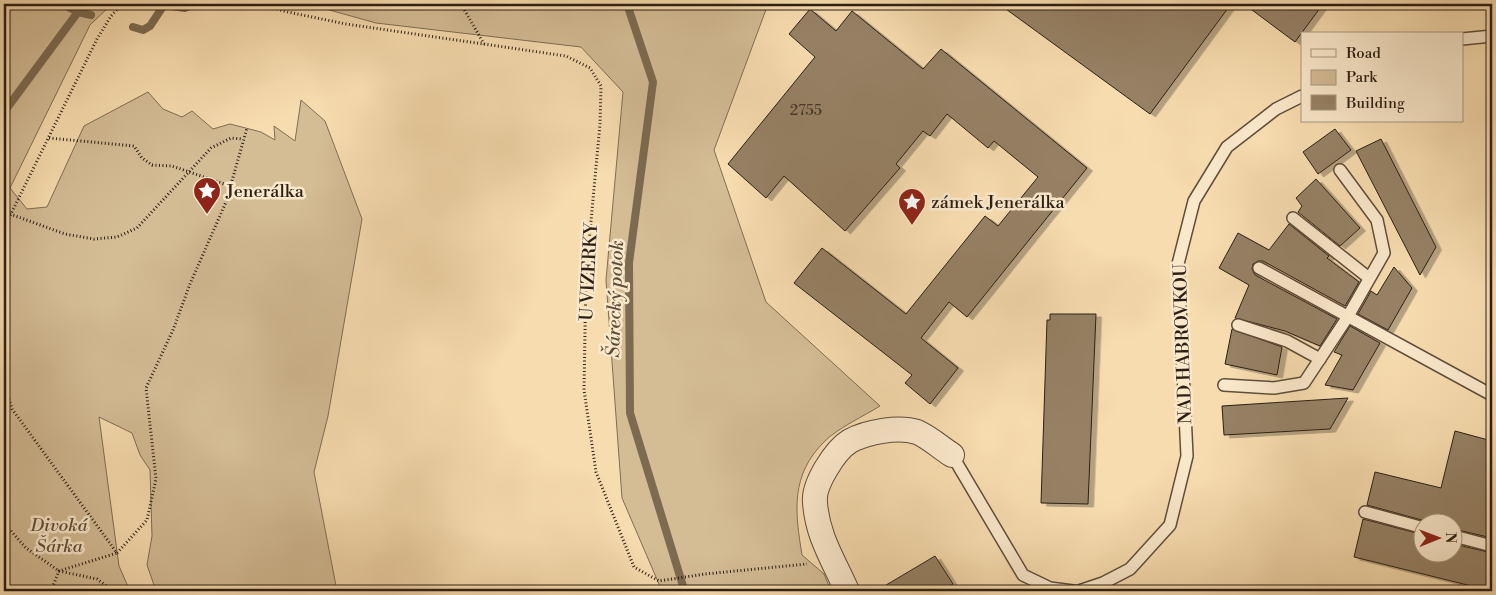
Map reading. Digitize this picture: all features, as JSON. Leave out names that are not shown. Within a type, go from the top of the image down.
[{"type":"street","points":[[847,591],[819,533],[814,500],[820,480],[829,464],[848,442],[879,430],[916,432],[952,455]]},
{"type":"lane","points":[[1464,39],[1492,36]]},
{"type":"lane","name":"NAD HABROVKOU","points":[[1079,591],[1104,583],[1130,569],[1170,525],[1187,456],[1178,264],[1194,201],[1228,147],[1276,110],[1301,97]]},
{"type":"lane","points":[[1224,385],[1274,388],[1304,383],[1347,318],[1368,278],[1384,253],[1377,220],[1340,170]]},
{"type":"lane","points":[[1293,218],[1368,278]]},
{"type":"lane","points":[[1259,268],[1347,318],[1492,394]]},
{"type":"lane","points":[[1238,325],[1287,341],[1320,359]]},
{"type":"lane","points":[[952,455],[1023,575],[1050,588],[1073,591]]},
{"type":"lane","points":[[1366,512],[1414,525]]},
{"type":"lane","points":[[1464,539],[1492,546]]},
{"type":"path","points":[[4,228],[97,38],[111,16],[122,4]]},
{"type":"path","name":"U VIZERKY","points":[[264,4],[283,11],[346,24],[566,56],[590,68],[600,86],[600,124],[586,275],[584,390],[596,472],[634,567],[659,581],[834,562]]},
{"type":"path","points":[[461,4],[484,45]]},
{"type":"path","points":[[59,571],[117,553],[147,520],[156,480],[146,388],[173,330],[230,186],[247,128]]},
{"type":"path","points":[[48,138],[134,146],[142,158],[152,165],[172,166],[230,186]]},
{"type":"path","points":[[10,214],[64,234],[94,239],[116,237],[136,228],[211,148],[231,138],[243,139]]},
{"type":"path","points":[[4,382],[12,409],[117,553]]},
{"type":"path","points":[[4,523],[26,548],[59,571],[96,579],[113,591]]},
{"type":"path","points":[[51,591],[59,571]]},
{"type":"green space","name":"Divoká Šárka","points":[[4,4],[112,4],[90,25],[10,188],[27,209],[47,207],[84,126],[148,92],[163,109],[182,117],[192,111],[213,129],[230,124],[261,132],[275,140],[274,126],[295,141],[301,100],[325,121],[362,219],[328,416],[314,472],[337,591],[156,591],[147,565],[152,536],[150,470],[140,455],[132,433],[99,417],[119,566],[130,591],[4,591]]},
{"type":"green space","points":[[308,4],[768,4],[714,150],[766,302],[880,406],[830,436],[814,454],[800,481],[797,509],[802,555],[824,574],[831,591],[662,591],[622,498],[606,280],[623,92],[581,47],[376,23]]},
{"type":"building","points":[[999,4],[1231,4],[1150,114]]},
{"type":"building","points":[[1244,4],[1323,4],[1295,42]]},
{"type":"building","points":[[810,9],[836,31],[852,11],[923,69],[941,49],[1087,168],[967,317],[949,302],[921,338],[958,368],[930,404],[905,383],[912,375],[794,283],[822,248],[906,314],[985,216],[998,226],[1038,177],[994,141],[988,148],[947,114],[930,136],[923,131],[896,164],[900,168],[845,231],[784,176],[766,198],[728,164],[815,57],[789,34]]},
{"type":"building","points":[[1335,129],[1351,150],[1318,174],[1303,152]]},
{"type":"building","points":[[1381,139],[1436,247],[1420,275],[1356,151]]},
{"type":"building","points":[[1316,179],[1360,228],[1340,246],[1298,212],[1302,206],[1296,198]]},
{"type":"building","points":[[1289,224],[1329,256],[1327,258],[1359,282],[1345,306],[1263,261],[1253,264],[1252,269],[1255,275],[1337,319],[1320,346],[1285,331],[1235,318],[1249,285],[1219,268],[1238,233],[1269,250]]},
{"type":"building","points":[[1394,267],[1412,288],[1388,330],[1358,314],[1371,291],[1377,295]]},
{"type":"building","points":[[1050,314],[1096,314],[1088,504],[1041,503],[1047,320],[1050,320]]},
{"type":"building","points":[[1350,326],[1380,343],[1353,390],[1325,385],[1342,355],[1334,352]]},
{"type":"building","points":[[1232,329],[1282,347],[1277,375],[1225,364]]},
{"type":"building","points":[[1348,398],[1330,429],[1224,435],[1222,406]]},
{"type":"building","points":[[1455,431],[1492,441],[1492,538],[1464,531],[1464,512],[1414,512],[1414,518],[1367,505],[1375,472],[1441,488]]},
{"type":"building","points":[[1363,519],[1414,532],[1414,562],[1464,562],[1464,546],[1492,553],[1492,591],[1354,557]]},
{"type":"building","points":[[935,556],[953,584],[941,591],[876,591]]},
{"type":"waterway","points":[[62,4],[78,12]]},
{"type":"waterway","points":[[133,27],[143,30],[150,26],[164,5],[185,8],[193,4]]},
{"type":"waterway","name":"Šárecký potok","points":[[627,4],[653,82],[629,263],[630,413],[683,586],[687,591]]},
{"type":"waterway","points":[[4,112],[78,12],[91,15]]},
{"type":"place","name":"Jenerálka","points":[[207,215]]},
{"type":"place","name":"zámek Jenerálka","points":[[912,226]]}]
